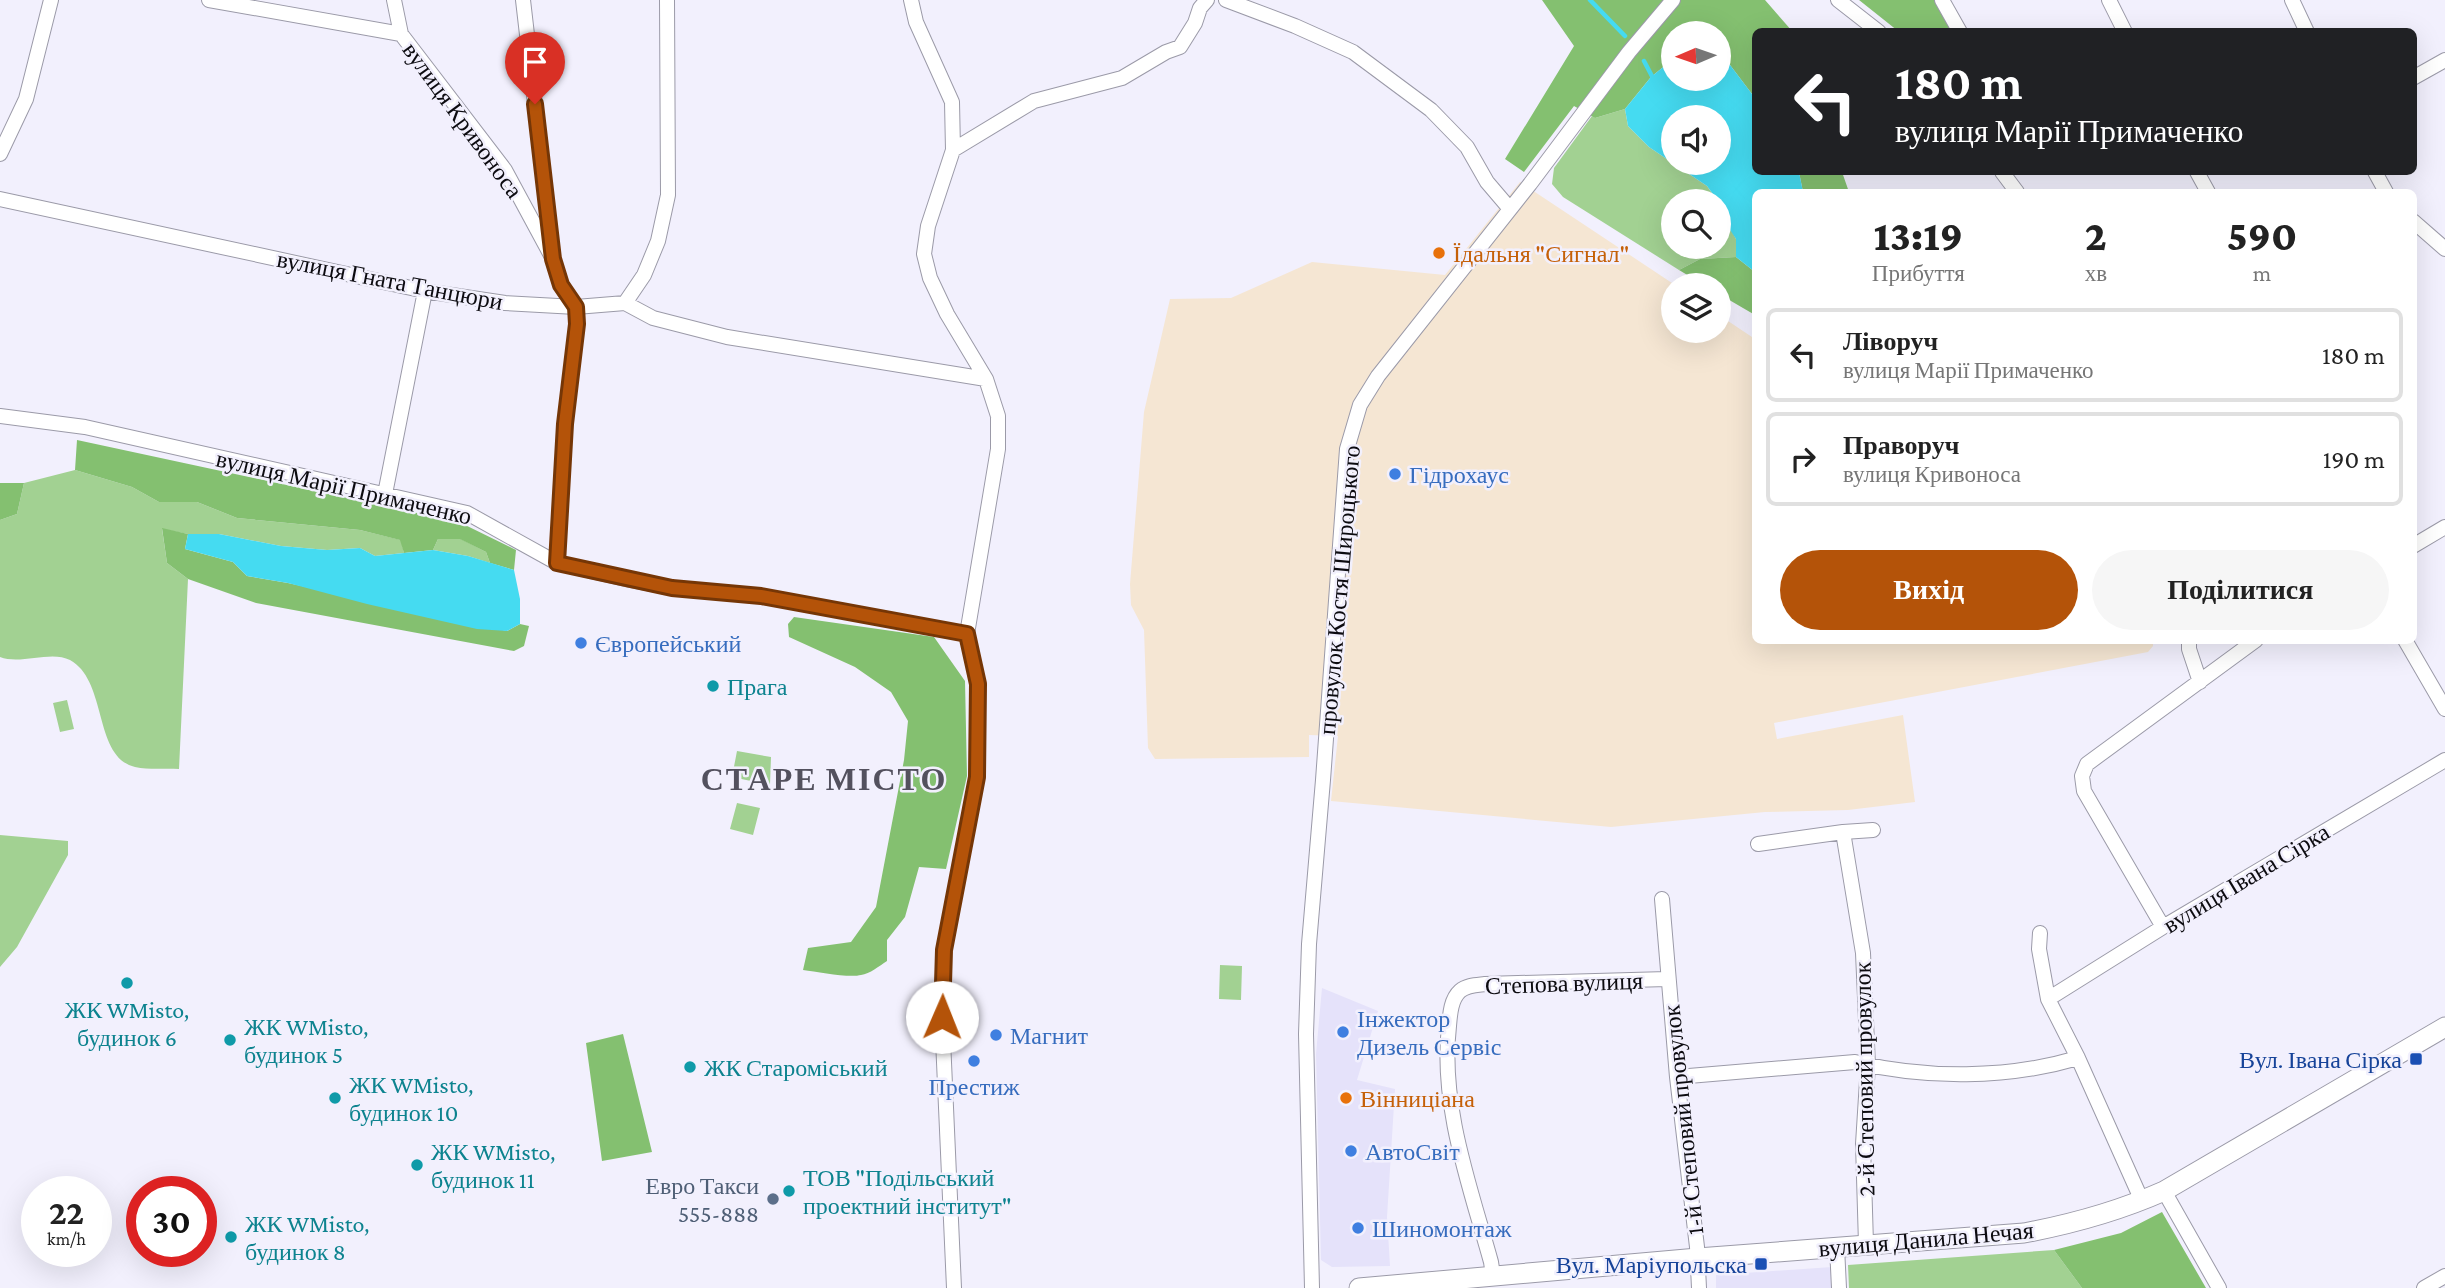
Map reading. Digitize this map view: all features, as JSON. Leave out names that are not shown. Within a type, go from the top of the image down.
[{"type":"main road","name":"вулиця Данила Нечая","points":[[1359,1288],[1493,1282],[1698,1258],[2024,1233],[2068,1225],[2164,1191],[2445,1027]]},
{"type":"street","points":[[0,154],[26,99],[51,0]]},
{"type":"street","points":[[209,0],[401,34]]},
{"type":"street","name":"вулиця Кривоноса","points":[[394,0],[401,34],[505,170],[553,259],[561,285],[576,307]]},
{"type":"street","points":[[523,0],[553,259]]},
{"type":"street","points":[[667,0],[668,195],[658,241],[644,275],[625,303],[653,318],[726,337],[986,379]]},
{"type":"street","points":[[911,0],[916,22],[952,103],[953,150],[928,226],[924,254],[930,278],[947,314],[986,379],[998,416],[999,449],[967,634],[978,684],[977,777],[944,950],[942,1006],[954,1288]]},
{"type":"street","points":[[953,150],[1034,101],[1122,78],[1180,47],[1207,0]]},
{"type":"street","points":[[1226,0],[1353,52],[1440,119],[1467,146],[1487,183],[1510,209]]},
{"type":"street","name":"провулок Костя Широцького","points":[[1312,1288],[1306,1034],[1309,944],[1347,449],[1360,405],[1378,376],[1629,52],[1673,0]]},
{"type":"street","points":[[1838,0],[1874,28]]},
{"type":"street","points":[[1942,0],[1959,28]]},
{"type":"street","points":[[2109,0],[2123,28]]},
{"type":"street","points":[[2292,0],[2305,28]]},
{"type":"street","points":[[2417,76],[2445,60]]},
{"type":"street","points":[[2003,175],[2015,189]]},
{"type":"street","name":"вулиця Гната Танцюри","points":[[0,199],[425,290],[505,303],[576,307],[625,303]]},
{"type":"street","points":[[2417,224],[2445,249]]},
{"type":"street","points":[[385,494],[425,290]]},
{"type":"street","points":[[557,563],[565,424],[577,324],[576,307]]},
{"type":"street","name":"вулиця Марії Примаченко","points":[[0,416],[85,427],[467,513],[557,563],[672,588],[761,596],[967,634]]},
{"type":"street","points":[[2417,544],[2445,527]]},
{"type":"street","points":[[2189,644],[2200,682]]},
{"type":"street","points":[[2163,927],[2084,791],[2082,776],[2087,764],[2251,644]]},
{"type":"street","points":[[2408,644],[2445,709]]},
{"type":"street","name":"вулиця Івана Сірка","points":[[2048,999],[2163,927],[2445,760]]},
{"type":"street","points":[[1758,844],[1873,830]]},
{"type":"street","name":"2-й Степовий провулок","points":[[1843,832],[1863,953],[1868,1065],[1863,1144],[1866,1244]]},
{"type":"street","name":"1-й Степовий провулок","points":[[1662,899],[1667,979],[1699,1288]]},
{"type":"street","points":[[2040,933],[2039,948],[2048,999],[2078,1058],[2142,1201]]},
{"type":"street","name":"Степова вулиця","points":[[1493,1282],[1491,1262],[1457,1141],[1450,1087],[1448,1039],[1454,999],[1460,991],[1469,986],[1485,984],[1667,979]]},
{"type":"street","points":[[1677,1077],[1854,1062],[1877,1069],[1994,1074],[2052,1066],[2078,1058]]},
{"type":"street","points":[[2164,1191],[2220,1288]]},
{"type":"street","points":[[1837,1247],[1839,1288]]},
{"type":"street","points":[[2424,1288],[2445,1276]]},
{"type":"shaded area","points":[[1520,182],[1661,276],[1661,343],[1731,343],[1731,323],[1752,337],[1752,644],[2153,646],[2148,652],[1774,723],[1777,739],[1903,715],[1915,802],[1848,810],[1765,812],[1611,827],[1331,801],[1338,736],[1309,735],[1309,757],[1155,759],[1148,748],[1144,630],[1131,605],[1130,584],[1144,412],[1170,299],[1231,298],[1312,262],[1445,275]]},
{"type":"shaded area","points":[[1322,988],[1378,1011],[1357,1080],[1395,1089],[1387,1217],[1390,1266],[1332,1267],[1321,1260],[1316,1054]]},
{"type":"shaded area","points":[[1832,1267],[1833,1288],[1716,1288],[1716,1275]]},
{"type":"green space","points":[[1542,0],[1765,0],[1789,28],[1752,28],[1752,94],[1731,66],[1731,21],[1661,21],[1661,69],[1625,109],[1595,118],[1574,106],[1524,172],[1505,159],[1574,46]]},
{"type":"green space","points":[[1859,0],[1934,0],[1954,28],[1894,28]]},
{"type":"green space","points":[[1625,109],[1628,126],[1661,155],[1661,175],[1691,175],[1709,189],[1661,189],[1661,259],[1563,197],[1552,184],[1554,168],[1592,116],[1595,118]]},
{"type":"green space","points":[[1800,175],[1843,175],[1848,189],[1802,189]]},
{"type":"green space","points":[[1731,230],[1736,239],[1736,257],[1731,257]]},
{"type":"green space","points":[[1736,257],[1752,270],[1752,313],[1731,301],[1731,273],[1684,273],[1679,270],[1700,259]]},
{"type":"green space","points":[[1662,259],[1700,259],[1679,270]]},
{"type":"green space","points":[[77,440],[459,522],[516,550],[514,570],[490,563],[486,552],[460,539],[438,539],[433,550],[404,553],[400,540],[360,530],[237,518],[197,502],[159,502],[132,487],[75,470]]},
{"type":"green space","points":[[75,470],[132,487],[159,502],[197,502],[237,518],[360,530],[401,540],[404,553],[375,556],[360,548],[327,550],[281,546],[219,534],[188,534],[162,529],[167,563],[188,579],[179,769],[135,767],[122,760],[112,749],[90,684],[82,670],[70,660],[54,656],[17,659],[0,657],[0,520],[17,514],[24,483]]},
{"type":"green space","points":[[0,483],[24,483],[17,514],[0,520]]},
{"type":"green space","points":[[162,528],[188,534],[185,549],[233,562],[247,576],[507,631],[520,624],[529,626],[524,646],[514,651],[256,603],[188,579],[167,563]]},
{"type":"green space","points":[[438,539],[461,539],[486,552],[490,563],[433,550]]},
{"type":"green space","points":[[794,617],[934,637],[965,681],[967,776],[946,869],[919,867],[905,917],[887,940],[887,961],[856,976],[803,970],[808,948],[851,942],[876,907],[904,760],[908,721],[891,692],[855,667],[789,637],[788,624]]},
{"type":"green space","points":[[67,700],[74,729],[60,732],[53,703]]},
{"type":"green space","points":[[737,751],[771,757],[770,785],[732,777]]},
{"type":"green space","points":[[737,803],[760,808],[753,835],[730,829]]},
{"type":"green space","points":[[0,835],[68,841],[68,855],[17,947],[0,967]]},
{"type":"green space","points":[[1220,965],[1242,966],[1241,1000],[1219,999]]},
{"type":"green space","points":[[623,1034],[652,1152],[602,1161],[586,1043]]},
{"type":"green space","points":[[2162,1212],[2206,1288],[2082,1288],[2054,1250],[2121,1233]]},
{"type":"green space","points":[[2054,1250],[2082,1288],[1849,1288],[1848,1265]]},
{"type":"water","points":[[1731,66],[1752,94],[1752,175],[1800,175],[1802,189],[1752,189],[1752,270],[1736,257],[1736,239],[1731,231],[1731,189],[1709,189],[1691,175],[1731,175],[1731,105],[1661,105],[1661,155],[1628,126],[1625,109],[1661,69],[1661,91],[1731,91]]},
{"type":"water","points":[[188,534],[219,534],[281,546],[327,550],[360,548],[375,556],[433,550],[468,556],[514,570],[520,599],[520,624],[507,631],[477,629],[288,583],[247,576],[233,562],[185,549]]},
{"type":"waterway","points":[[1590,0],[1625,36]]},
{"type":"waterway","points":[[1644,61],[1654,80]]},
{"type":"place","name":"Їдальня \"Сигнал\"","points":[[1439,253]]},
{"type":"place","name":"Гідрохаус","points":[[1395,474]]},
{"type":"place","name":"Європейський","points":[[581,643]]},
{"type":"place","name":"Прага","points":[[713,686]]},
{"type":"place","name":"ЖК WMisto, будинок 6","points":[[127,983]]},
{"type":"place","name":"Інжектор Дизель Сервіс","points":[[1343,1032]]},
{"type":"place","name":"Магнит","points":[[996,1035]]},
{"type":"place","name":"ЖК WMisto, будинок 5","points":[[230,1040]]},
{"type":"place","name":"Вул. Івана Сірка","points":[[2416,1059]]},
{"type":"place","name":"Престиж","points":[[974,1061]]},
{"type":"place","name":"ЖК Староміський","points":[[690,1067]]},
{"type":"place","name":"ЖК WMisto, будинок 10","points":[[335,1098]]},
{"type":"place","name":"Вінниціана","points":[[1346,1098]]},
{"type":"place","name":"АвтоСвіт","points":[[1351,1151]]},
{"type":"place","name":"ЖК WMisto, будинок 11","points":[[417,1165]]},
{"type":"place","name":"ТОВ \"Подільський проектний інститут\"","points":[[789,1191]]},
{"type":"place","name":"Евро Такси 555-888","points":[[773,1199]]},
{"type":"place","name":"Шиномонтаж","points":[[1358,1228]]},
{"type":"place","name":"ЖК WMisto, будинок 8","points":[[231,1237]]},
{"type":"place","name":"Вул. Маріупольска","points":[[1761,1264]]},
{"type":"district","name":"СТАРЕ МІСТО","points":[[824,779]]},
{"type":"route","points":[[535,104],[553,259],[561,285],[576,307],[577,324],[565,424],[557,563],[672,588],[761,596],[967,634],[978,684],[977,777],[944,950],[942,1017]]}]
